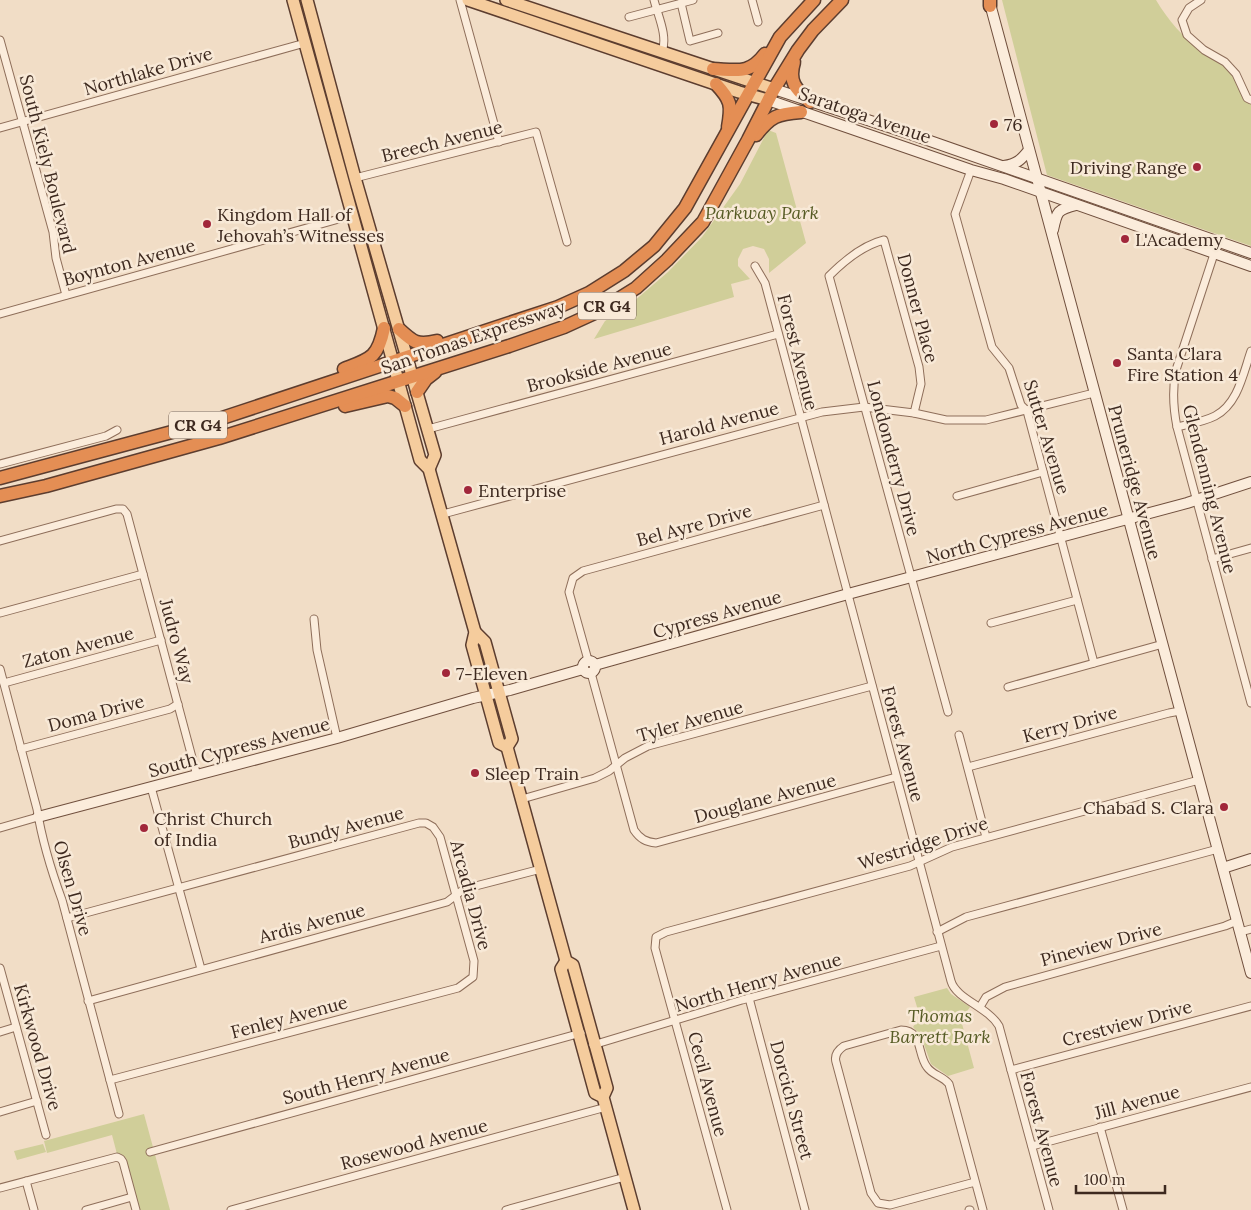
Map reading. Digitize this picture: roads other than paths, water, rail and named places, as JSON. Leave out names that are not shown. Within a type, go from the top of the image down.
[{"type":"highway","name":"San Tomas Expressway","points":[[0,478],[214,421],[486,332],[558,307],[589,293],[624,271],[654,246],[685,208],[780,37],[814,0]]},
{"type":"highway","name":"San Tomas Expressway","points":[[0,496],[55,483],[219,438],[564,327],[599,311],[636,288],[667,260],[703,222],[771,95],[798,50],[813,30],[842,0]]},
{"type":"highway","points":[[713,69],[742,70],[754,66],[780,37]]},
{"type":"highway","points":[[798,50],[791,73],[794,85],[810,102]]},
{"type":"highway","points":[[716,84],[728,98],[730,107],[727,129],[722,143]]},
{"type":"highway","points":[[748,140],[756,135],[774,116],[782,113],[801,112]]},
{"type":"highway","points":[[297,393],[322,378],[370,359],[380,346],[384,328]]},
{"type":"highway","points":[[399,329],[412,341],[419,344],[486,332]]},
{"type":"highway","points":[[417,392],[426,380],[444,367]]},
{"type":"highway","points":[[315,408],[331,409],[388,396],[395,398],[405,406]]},
{"type":"main road","points":[[293,0],[420,460],[429,469],[476,632],[485,642],[500,692],[512,739],[507,747]]},
{"type":"main road","points":[[307,0],[369,228],[435,455],[429,469]]},
{"type":"main road","name":"Saratoga Avenue","points":[[468,0],[749,94],[771,95],[810,102],[1251,253]]},
{"type":"main road","name":"Saratoga Avenue","points":[[506,0],[755,82],[771,95],[801,112],[971,170],[1004,179],[1251,266]]},
{"type":"main road","name":"Pruneridge Avenue","points":[[990,2],[1251,973]]},
{"type":"main road","points":[[305,43],[313,47],[316,56],[323,60]]},
{"type":"main road","points":[[1003,167],[1015,164],[1029,150]]},
{"type":"main road","points":[[338,162],[346,167],[350,176],[355,178]]},
{"type":"main road","points":[[1052,233],[1057,213],[1062,209],[1076,205]]},
{"type":"main road","points":[[353,216],[359,218],[369,228]]},
{"type":"main road","name":"North Cypress Avenue","points":[[848,594],[1061,538],[1197,500],[1251,482]]},
{"type":"main road","name":"Cypress Avenue","points":[[589,667],[848,594]]},
{"type":"main road","points":[[476,632],[472,645],[499,743],[507,747],[522,799],[566,961],[561,969],[595,1093],[605,1102]]},
{"type":"main road","points":[[486,696],[589,667]]},
{"type":"main road","name":"South Cypress Avenue","points":[[38,817],[197,776],[337,738],[473,698],[486,696]]},
{"type":"main road","points":[[1223,868],[1251,859]]},
{"type":"main road","points":[[566,961],[574,965],[607,1088],[605,1102],[634,1210]]},
{"type":"street","points":[[460,0],[499,142]]},
{"type":"street","points":[[654,0],[664,43],[662,52]]},
{"type":"street","points":[[629,18],[693,0]]},
{"type":"street","points":[[752,0],[758,22]]},
{"type":"street","points":[[1201,0],[1189,8],[1182,20],[1187,36],[1204,50],[1225,62],[1236,74],[1247,98],[1251,100]]},
{"type":"street","points":[[681,4],[690,41],[718,33]]},
{"type":"street","name":"South Kiely Boulevard","points":[[0,40],[53,232],[56,258],[66,295]]},
{"type":"street","name":"Northlake Drive","points":[[0,128],[305,43]]},
{"type":"street","name":"Breech Avenue","points":[[355,178],[536,132],[567,242]]},
{"type":"street","name":"Sutter Avenue","points":[[971,170],[956,214],[992,347],[1009,368],[1020,405],[1026,411],[1094,663]]},
{"type":"street","name":"Boynton Avenue","points":[[0,314],[353,216]]},
{"type":"street","name":"Londonderry Drive","points":[[884,240],[855,253],[829,276],[948,712]]},
{"type":"street","name":"Donner Place","points":[[884,240],[919,366],[921,384],[914,413]]},
{"type":"street","name":"Glendenning Avenue","points":[[1214,254],[1176,370],[1172,389],[1173,408],[1176,427],[1251,702]]},
{"type":"street","name":"Forest Avenue","points":[[755,266],[765,283],[799,417],[848,594],[937,932],[954,989],[991,1015],[999,1026],[1049,1210]]},
{"type":"street","name":"Brookside Avenue","points":[[428,429],[778,334]]},
{"type":"street","points":[[1176,427],[1216,416],[1229,405],[1236,394],[1251,351]]},
{"type":"street","name":"Harold Avenue","points":[[443,514],[799,417],[834,410],[864,407],[914,413],[946,420],[986,420],[1094,393]]},
{"type":"street","points":[[0,464],[106,436],[117,430]]},
{"type":"street","points":[[957,496],[1043,472]]},
{"type":"street","name":"Bel Ayre Drive","points":[[589,667],[568,592],[573,578],[583,571],[824,506]]},
{"type":"street","name":"Judro Way","points":[[0,541],[116,509],[123,509],[127,514],[197,776]]},
{"type":"street","points":[[1212,559],[1251,548]]},
{"type":"street","points":[[0,613],[143,574]]},
{"type":"street","points":[[991,623],[1078,600]]},
{"type":"street","points":[[314,619],[317,650],[337,738]]},
{"type":"street","name":"Zaton Avenue","points":[[4,683],[161,640]]},
{"type":"street","points":[[1008,687],[1163,644]]},
{"type":"street","points":[[589,667],[616,764]]},
{"type":"street","name":"Olsen Drive","points":[[0,670],[50,865],[119,1114]]},
{"type":"street","name":"Tyler Avenue","points":[[522,799],[595,778],[648,746],[872,686]]},
{"type":"street","name":"Doma Drive","points":[[21,749],[170,709],[178,704]]},
{"type":"street","name":"Kerry Drive","points":[[968,768],[1180,711]]},
{"type":"street","points":[[959,735],[986,837]]},
{"type":"street","name":"Douglane Avenue","points":[[616,764],[634,830],[642,840],[656,843],[896,777]]},
{"type":"street","name":"Westridge Drive","points":[[656,937],[666,932],[910,866],[952,847],[986,837],[1199,780]]},
{"type":"street","points":[[151,787],[201,969]]},
{"type":"street","name":"South Cypress Avenue","points":[[0,828],[38,817]]},
{"type":"street","name":"Bundy Avenue","points":[[66,918],[415,824],[423,823],[430,825]]},
{"type":"street","name":"Arcadia Drive","points":[[430,825],[440,837],[474,961],[473,977]]},
{"type":"street","points":[[937,932],[966,917],[1218,849]]},
{"type":"street","name":"Ardis Avenue","points":[[88,1001],[447,902],[464,888],[541,869]]},
{"type":"street","name":"Pineview Drive","points":[[980,1007],[986,998],[1005,986],[1225,926],[1237,921]]},
{"type":"street","points":[[1240,932],[1251,929]]},
{"type":"street","name":"Cecil Avenue","points":[[656,937],[655,948],[727,1210]]},
{"type":"street","name":"North Henry Avenue","points":[[583,1048],[749,998],[941,946]]},
{"type":"street","name":"Kirkwood Drive","points":[[0,968],[46,1135]]},
{"type":"street","name":"Fenley Avenue","points":[[110,1080],[458,988],[473,977]]},
{"type":"street","name":"Dorcich Street","points":[[749,998],[806,1210]]},
{"type":"street","name":"Crestview Drive","points":[[1010,1070],[1251,1006]]},
{"type":"street","points":[[0,1032],[16,1027]]},
{"type":"street","name":"South Henry Avenue","points":[[150,1152],[591,1030]]},
{"type":"street","points":[[975,1182],[890,1204],[878,1203],[871,1193],[835,1058],[840,1049],[844,1046],[901,1030],[914,1034],[926,1067],[944,1078],[949,1084],[983,1210]]},
{"type":"street","name":"Jill Avenue","points":[[1032,1146],[1251,1088]]},
{"type":"street","points":[[0,1112],[37,1101]]},
{"type":"street","name":"Rosewood Avenue","points":[[231,1210],[605,1102]]},
{"type":"street","points":[[1100,1127],[1123,1210]]},
{"type":"street","points":[[0,1188],[117,1157],[123,1162],[136,1210]]},
{"type":"street","points":[[506,1210],[625,1177]]},
{"type":"street","points":[[26,1181],[34,1210]]},
{"type":"street","points":[[86,1210],[132,1197]]},
{"type":"place","name":"76","points":[[994,124]]},
{"type":"place","name":"Driving Range","points":[[1197,167]]},
{"type":"place","name":"Kingdom Hall of Jehovah’s Witnesses","points":[[207,224]]},
{"type":"place","name":"L'Academy","points":[[1125,239]]},
{"type":"place","name":"Santa Clara Fire Station 4","points":[[1117,363]]},
{"type":"place","name":"Enterprise","points":[[468,490]]},
{"type":"place","name":"7-Eleven","points":[[446,673]]},
{"type":"place","name":"Sleep Train","points":[[475,773]]},
{"type":"place","name":"Chabad S. Clara","points":[[1224,807]]},
{"type":"place","name":"Christ Church of India","points":[[144,828]]},
{"type":"park label","name":"Parkway Park","points":[[762,212]]},
{"type":"park label","name":"Thomas Barrett Park","points":[[940,1025]]}]
